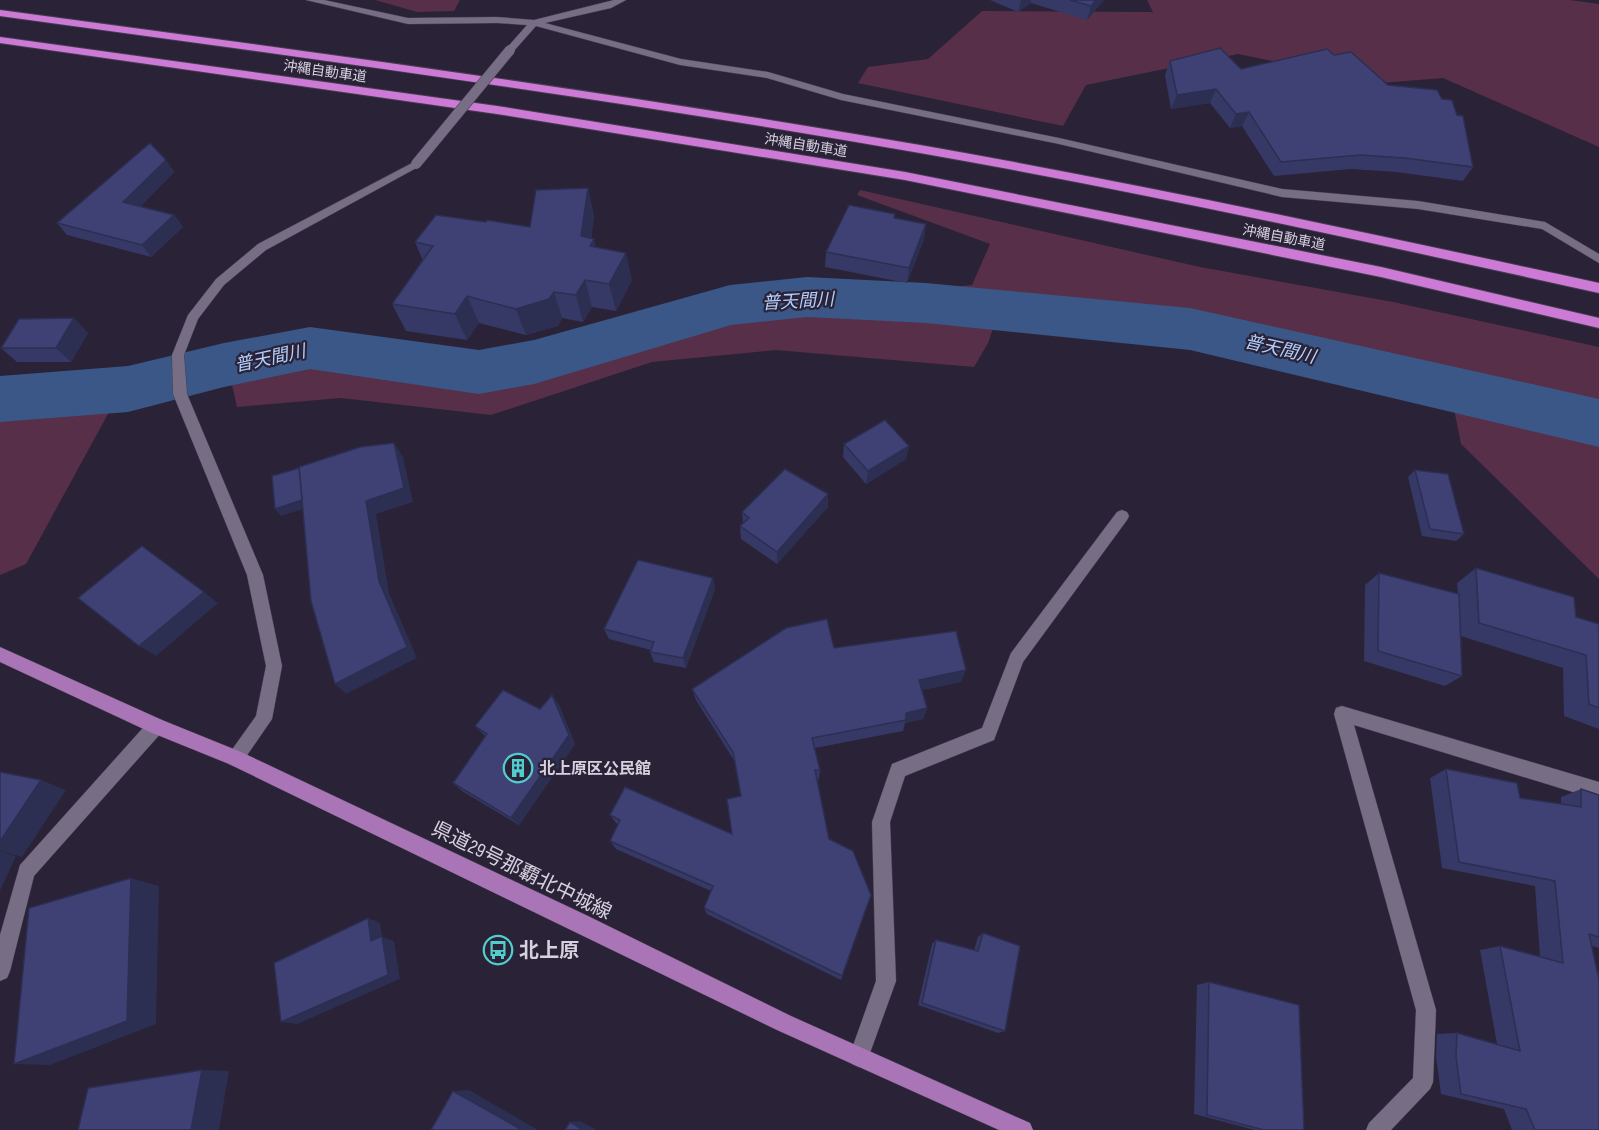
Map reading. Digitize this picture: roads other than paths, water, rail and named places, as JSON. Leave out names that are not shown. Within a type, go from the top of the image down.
[{"type":"highway","name":"沖縄自動車道","points":[[0,13],[416,71],[917,149],[1126,187],[1384,240],[1599,288]]},
{"type":"highway","name":"沖縄自動車道","points":[[0,40],[497,110],[905,176],[1381,272],[1599,323]]},
{"type":"main road","name":"県道29号那覇北中城線","points":[[0,654],[156,726],[235,758],[859,1057],[1023,1130]]},
{"type":"street","points":[[311,0],[408,21],[497,20],[534,23],[680,62],[768,75],[841,97],[1059,141],[1282,193],[1418,205],[1545,226],[1599,259]]},
{"type":"street","points":[[235,758],[264,719],[274,666],[255,575],[180,394],[178,355],[192,318],[220,282],[262,247],[416,164],[534,23],[608,6],[621,0]]},
{"type":"street","points":[[859,1057],[886,981],[881,822],[898,770],[988,734],[1017,658],[1122,516]]},
{"type":"street","points":[[1376,1130],[1423,1082],[1426,1010],[1342,714],[1599,791]]},
{"type":"street","points":[[0,971],[26,871],[156,726]]},
{"type":"waterway","name":"普天間川","points":[[0,399],[128,389],[224,365],[310,348],[479,372],[534,362],[730,305],[807,297],[926,303],[1190,329],[1599,423]]},
{"type":"place","name":"北上原区公民館","points":[[518,768]]},
{"type":"place","name":"北上原","points":[[498,950]]}]
